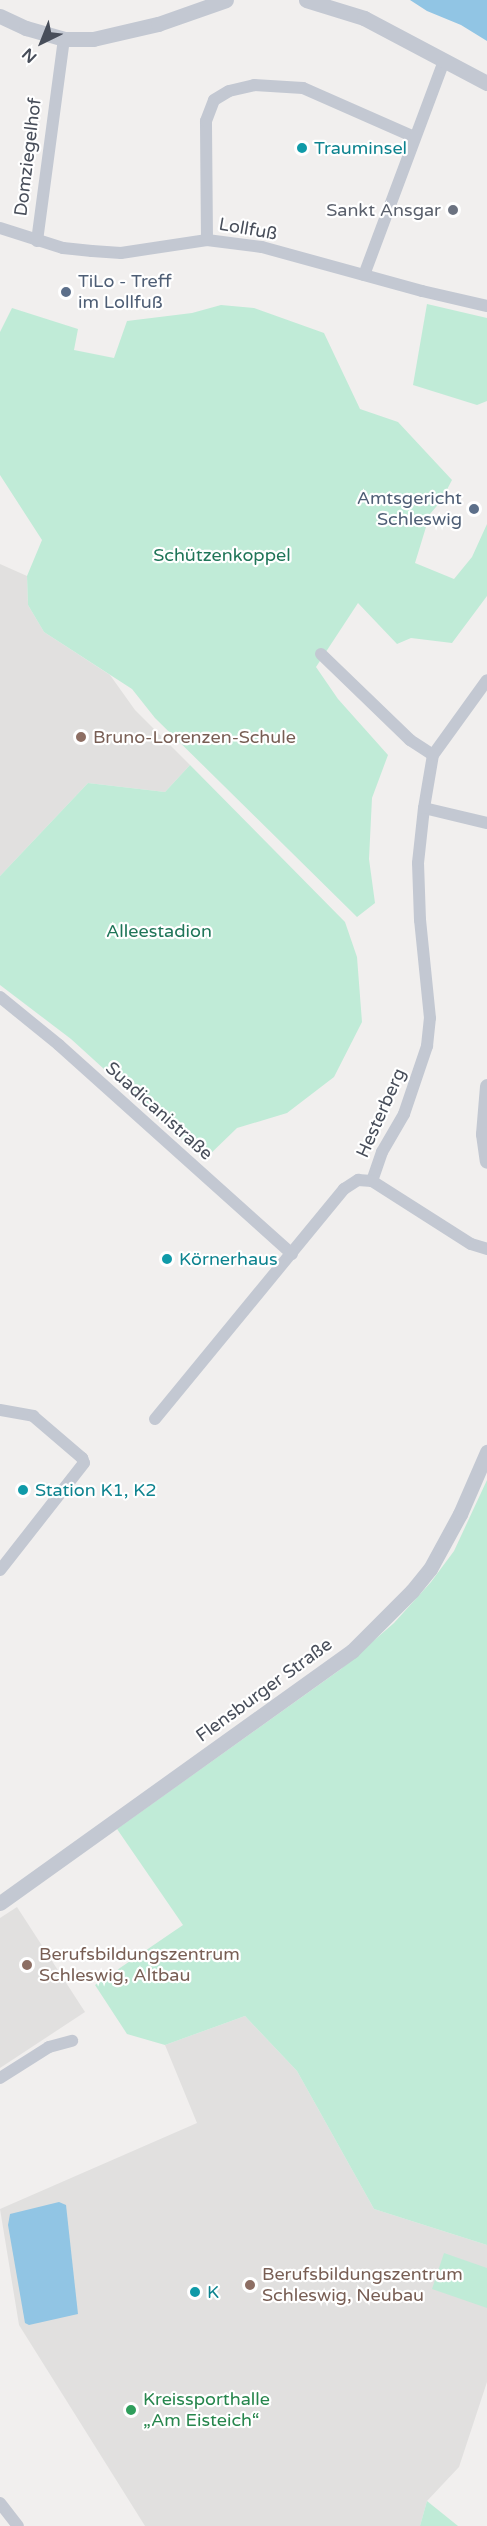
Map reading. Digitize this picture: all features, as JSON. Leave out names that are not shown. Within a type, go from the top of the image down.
[{"type":"street","points":[[0,16],[26,28],[64,39],[93,39],[119,35],[226,0]]},
{"type":"street","points":[[306,0],[364,18],[487,83]]},
{"type":"street","name":"Domziegelhof","points":[[37,241],[64,39]]},
{"type":"street","points":[[364,275],[444,61]]},
{"type":"street","points":[[207,240],[206,121],[214,100],[229,91],[254,85],[303,88],[414,137]]},
{"type":"street","name":"Lollfuß","points":[[0,228],[63,248],[121,253],[207,240],[262,247],[487,306]]},
{"type":"street","points":[[321,654],[411,740],[434,755]]},
{"type":"street","name":"Hesterberg","points":[[155,1419],[344,1189],[358,1180],[372,1181],[382,1152],[404,1114],[428,1046],[430,1018],[420,920],[418,863],[424,808],[434,755],[487,680]]},
{"type":"street","points":[[424,808],[487,823]]},
{"type":"street","name":"Suadicanistraße","points":[[0,997],[59,1045],[292,1254]]},
{"type":"street","points":[[487,1086],[483,1134],[487,1161]]},
{"type":"street","points":[[372,1181],[471,1244],[487,1249]]},
{"type":"street","points":[[0,1410],[33,1416],[82,1458],[84,1463],[0,1570]]},
{"type":"street","name":"Flensburger Straße","points":[[0,1903],[352,1651],[381,1624],[430,1569],[465,1504],[487,1452]]},
{"type":"street","points":[[0,2078],[49,2047],[72,2041]]},
{"type":"street","points":[[0,2503],[18,2526]]},
{"type":"shaded area","name":"Bruno-Lorenzen-Schule","points":[[0,564],[27,576],[28,605],[44,632],[110,675],[135,710],[190,765],[165,792],[88,783],[0,876]]},
{"type":"shaded area","name":"Berufsbildungszentrum Schleswig, Altbau","points":[[17,1907],[85,2012],[0,2068],[0,1918]]},
{"type":"shaded area","name":"Berufsbildungszentrum Schleswig, Neubau","points":[[245,2016],[297,2071],[374,2209],[487,2245],[487,2382],[459,2467],[427,2501],[420,2526],[145,2526],[19,2325],[0,2209],[197,2123],[165,2045]]},
{"type":"green space","points":[[427,304],[487,318],[487,401],[477,405],[413,385]]},
{"type":"green space","name":"Schützenkoppel","points":[[221,305],[254,308],[324,333],[360,409],[398,422],[452,480],[441,501],[430,514],[415,563],[454,579],[472,557],[487,524],[487,596],[452,643],[411,638],[397,644],[358,603],[316,667],[338,699],[388,755],[372,798],[369,859],[375,903],[357,917],[155,718],[132,689],[44,632],[28,605],[27,576],[42,540],[0,475],[0,332],[12,308],[78,329],[74,350],[114,358],[127,321],[192,313]]},
{"type":"green space","name":"Alleestadion","points":[[190,765],[345,922],[357,957],[362,1022],[334,1077],[287,1113],[237,1128],[204,1160],[71,1039],[0,985],[0,876],[88,783],[165,792]]},
{"type":"green space","points":[[487,1480],[487,2245],[374,2209],[297,2071],[245,2016],[165,2045],[127,2034],[95,1985],[183,1925],[117,1829],[341,1669],[394,1623],[431,1582],[454,1551]]},
{"type":"green space","points":[[444,2253],[487,2268],[487,2308],[432,2289]]},
{"type":"green space","points":[[427,2501],[458,2526],[420,2526]]},
{"type":"water","points":[[410,0],[487,0],[487,41],[461,25],[427,11]]},
{"type":"water","points":[[59,2202],[66,2205],[78,2314],[29,2325],[25,2323],[8,2225],[10,2214]]},
{"type":"place","name":"Trauminsel","points":[[302,148]]},
{"type":"place","name":"Sankt Ansgar","points":[[453,210]]},
{"type":"place","name":"TiLo - Treff im Lollfuß","points":[[66,292]]},
{"type":"place","name":"Amtsgericht Schleswig","points":[[474,509]]},
{"type":"place","name":"Bruno-Lorenzen-Schule","points":[[81,737]]},
{"type":"place","name":"Körnerhaus","points":[[167,1259]]},
{"type":"place","name":"Station K1, K2","points":[[23,1490]]},
{"type":"place","name":"Berufsbildungszentrum Schleswig, Altbau","points":[[27,1965]]},
{"type":"place","name":"Berufsbildungszentrum Schleswig, Neubau","points":[[250,2285]]},
{"type":"place","name":"K","points":[[195,2292]]},
{"type":"place","name":"Kreissporthalle „Am Eisteich“","points":[[131,2410]]}]
